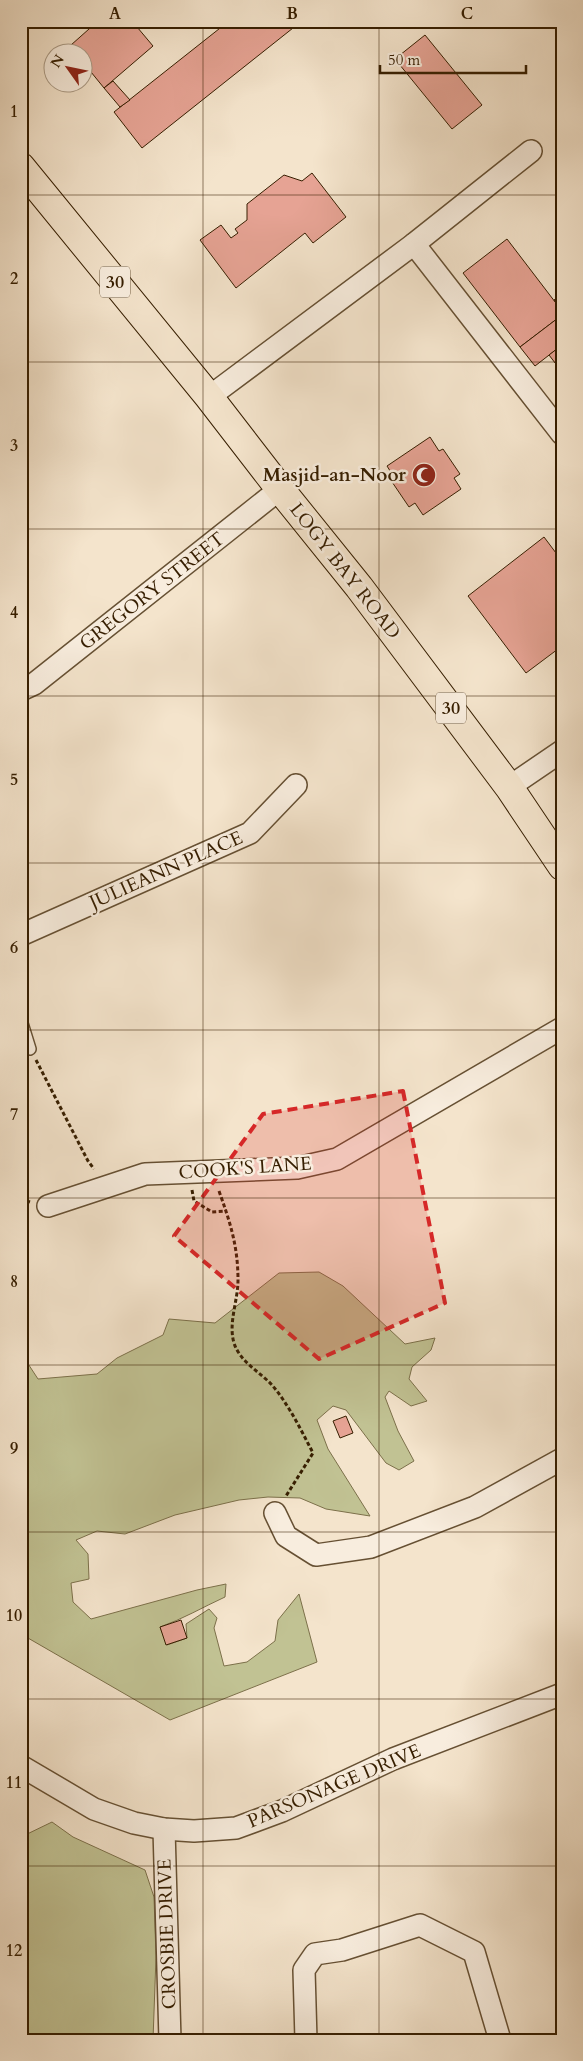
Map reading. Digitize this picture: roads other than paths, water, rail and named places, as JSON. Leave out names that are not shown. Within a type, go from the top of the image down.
[{"type":"main road","name":"LOGY BAY ROAD","points":[[21,167],[209,397],[359,587],[509,786],[562,866]]},
{"type":"street","points":[[209,397],[414,244],[531,150]]},
{"type":"street","points":[[414,244],[562,434]]},
{"type":"street","name":"GREGORY STREET","points":[[21,690],[34,684],[280,489]]},
{"type":"street","points":[[509,786],[562,751]]},
{"type":"street","name":"JULIEANN PLACE","points":[[21,935],[250,833],[296,785]]},
{"type":"street","name":"COOK'S LANE","points":[[48,1206],[108,1188],[145,1174],[297,1168],[337,1159],[562,1028]]},
{"type":"street","points":[[275,1513],[286,1536],[316,1555],[371,1547],[475,1507],[562,1459]]},
{"type":"street","name":"PARSONAGE DRIVE","points":[[21,1766],[94,1809],[134,1823],[164,1829],[194,1831],[236,1828],[282,1811],[393,1759],[562,1694]]},
{"type":"street","name":"CROSBIE DRIVE","points":[[164,1829],[170,2040]]},
{"type":"street","points":[[306,2040],[304,1970],[315,1954],[342,1950],[420,1925],[474,1952],[500,2040]]},
{"type":"lane","points":[[21,1020],[30,1049]]},
{"type":"place","name":"Masjid-an-Noor","points":[[424,475]]}]
